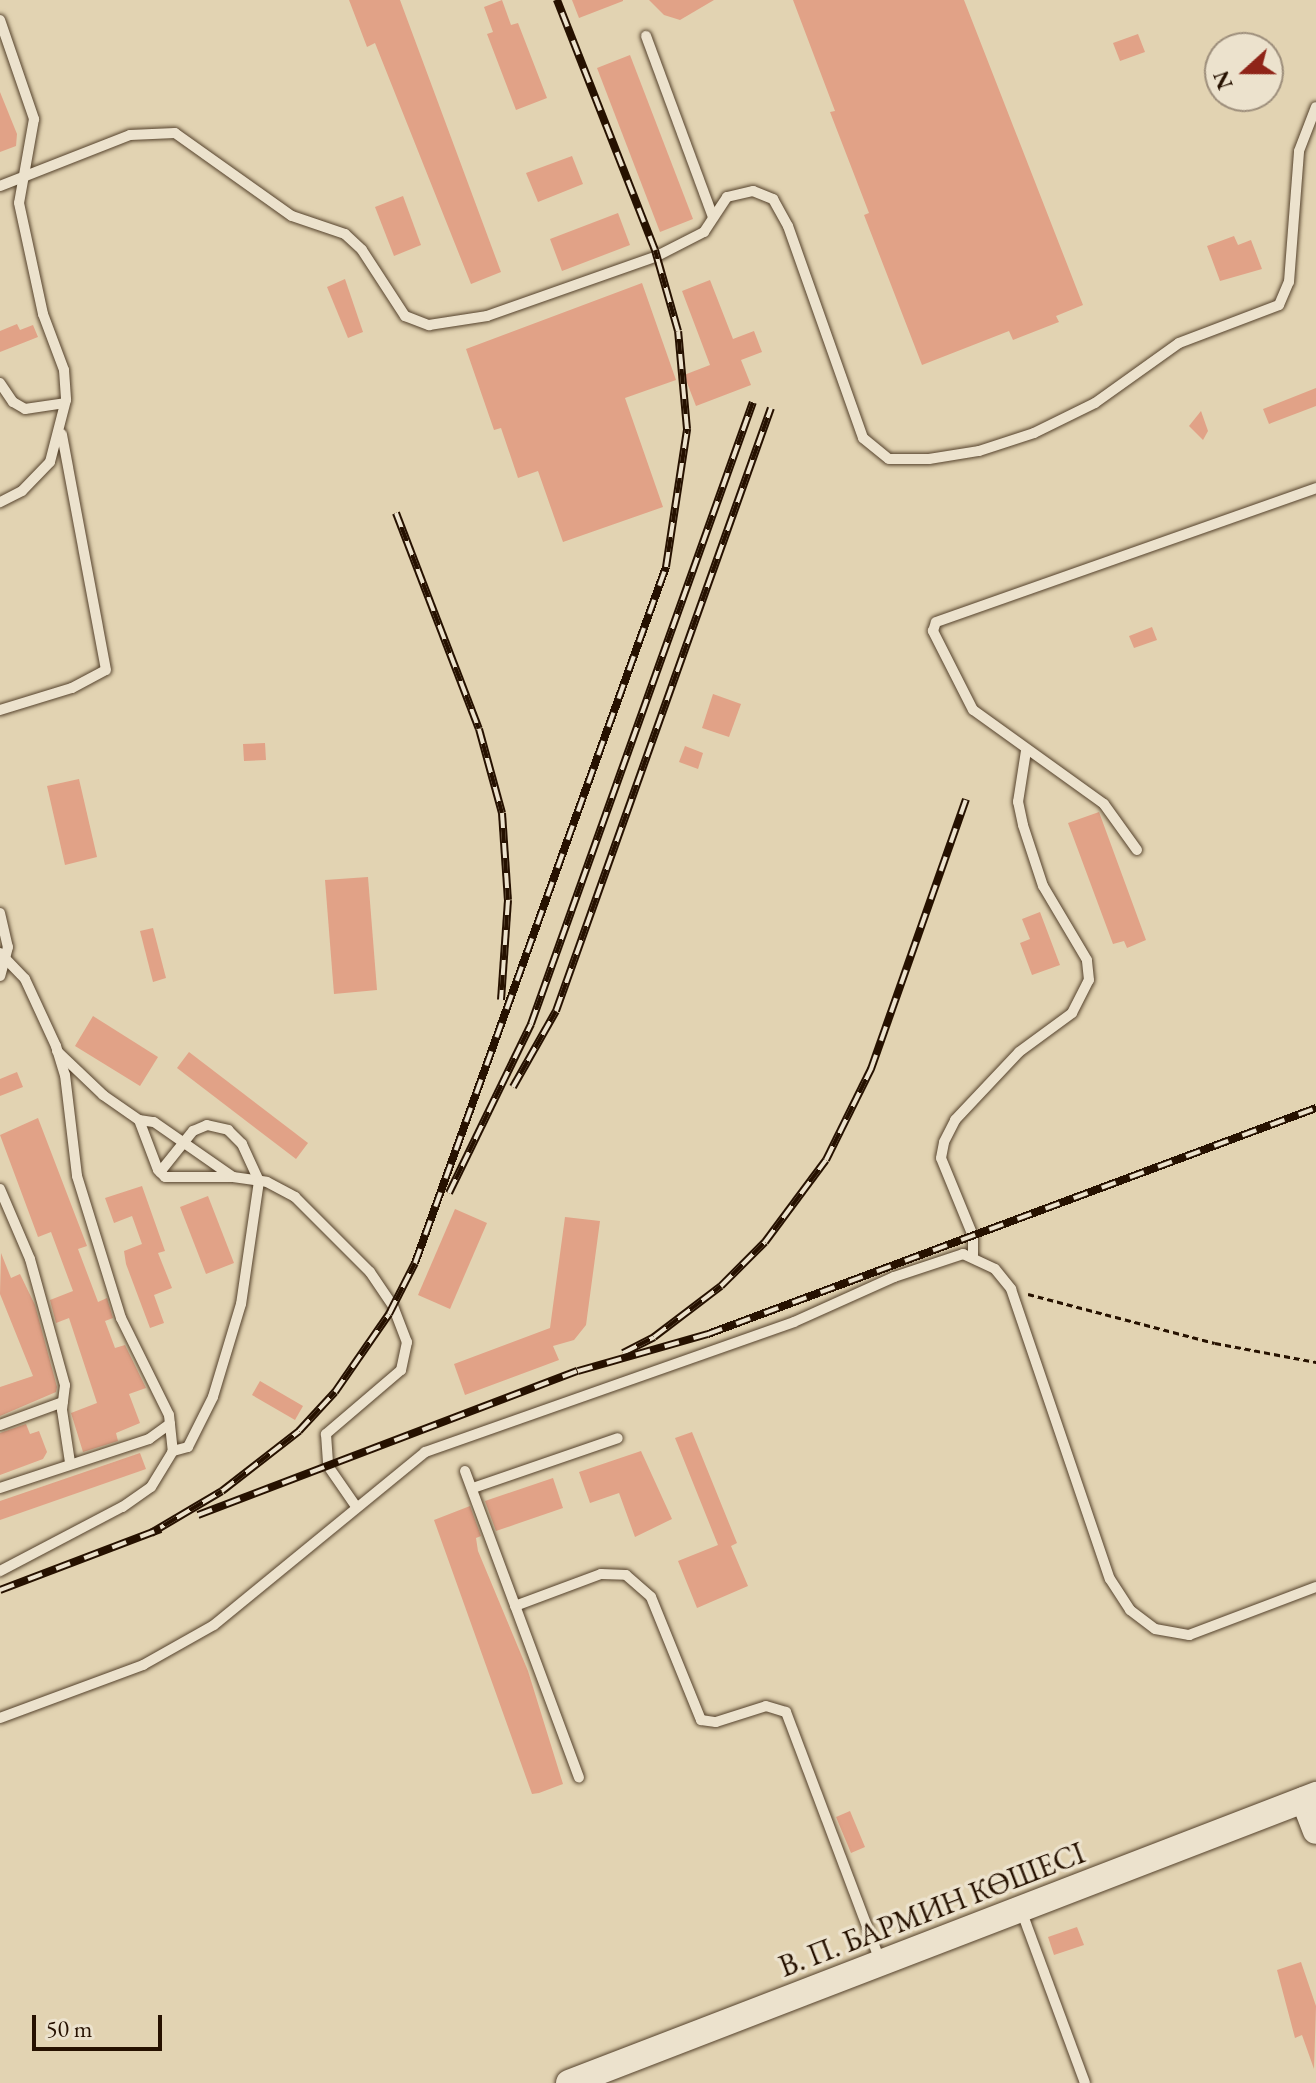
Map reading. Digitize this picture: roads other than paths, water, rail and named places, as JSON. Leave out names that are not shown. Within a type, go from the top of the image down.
[{"type":"street","name":"В. П. БАРМИН КӨШЕСІ","points":[[569,2083],[1310,1797]]},
{"type":"street","points":[[1310,1797],[1316,1831]]},
{"type":"lane","points":[[0,20],[34,119],[19,203],[22,233],[43,314],[58,346],[65,403],[50,462],[22,491],[0,502]]},
{"type":"lane","points":[[646,36],[713,217]]},
{"type":"lane","points":[[0,186],[130,135],[175,133],[292,216],[345,234],[362,250],[405,316],[429,325],[487,316],[657,256],[704,232],[713,217],[739,190],[766,195],[777,204],[809,281],[852,415],[869,447],[879,456],[903,460],[979,451],[1095,403],[1179,343],[1279,305],[1289,282],[1299,151],[1316,107]]},
{"type":"lane","points":[[0,383],[13,402],[25,409],[65,403]]},
{"type":"lane","points":[[0,710],[72,688],[106,670],[60,426]]},
{"type":"lane","points":[[1137,850],[1104,804],[1026,751],[973,710],[933,631],[936,622],[1316,488]]},
{"type":"lane","points":[[973,1257],[973,1236],[941,1158],[944,1142],[955,1120],[1009,1062],[1072,1013],[1089,980],[1087,960],[1043,886],[1023,825],[1018,802],[1026,751]]},
{"type":"lane","points":[[0,913],[8,947],[2,955],[0,976]]},
{"type":"lane","points":[[0,1571],[122,1507],[151,1487],[173,1451],[170,1424],[121,1318],[98,1250],[77,1176],[57,1051],[40,1006],[2,955]]},
{"type":"lane","points":[[57,1051],[103,1095],[139,1120],[154,1122],[233,1177]]},
{"type":"lane","points":[[139,1120],[160,1172]]},
{"type":"lane","points":[[160,1172],[184,1141],[207,1125],[228,1130],[242,1144],[259,1181],[241,1304],[213,1397],[188,1447],[173,1451]]},
{"type":"lane","points":[[160,1172],[194,1179],[233,1177],[259,1181],[295,1197],[370,1272],[393,1306],[407,1342],[401,1370],[326,1434],[328,1466],[355,1505]]},
{"type":"lane","points":[[0,1189],[30,1259],[65,1385],[63,1402],[70,1462]]},
{"type":"lane","points":[[0,1718],[143,1665],[214,1625],[355,1505],[443,1444],[794,1322],[944,1258],[973,1257],[995,1269],[1011,1289],[1110,1579],[1130,1610],[1155,1629],[1189,1635],[1316,1587]]},
{"type":"lane","points":[[0,1425],[63,1402]]},
{"type":"lane","points":[[0,1488],[70,1462],[149,1439],[170,1424]]},
{"type":"lane","points":[[473,1488],[618,1438]]},
{"type":"lane","points":[[465,1471],[579,1778]]},
{"type":"lane","points":[[515,1606],[601,1574],[626,1575],[651,1597],[701,1720],[716,1722],[766,1706],[786,1712],[881,1964]]},
{"type":"lane","points":[[1021,1910],[1085,2083]]},
{"type":"railway","points":[[151,1533],[222,1491],[299,1431],[335,1392],[389,1314],[415,1263],[666,567],[687,429],[678,331],[655,250],[557,0]]},
{"type":"railway","points":[[449,1193],[531,1024],[753,402]]},
{"type":"railway","points":[[513,1087],[556,1011],[771,408]]},
{"type":"railway","points":[[396,513],[479,729],[502,813],[508,900],[501,1000]]},
{"type":"railway","points":[[623,1353],[654,1337],[721,1286],[765,1242],[826,1160],[871,1069],[966,799]]},
{"type":"railway","points":[[198,1515],[578,1371],[708,1334],[1316,1108]]},
{"type":"railway","points":[[0,1590],[161,1529]]}]
